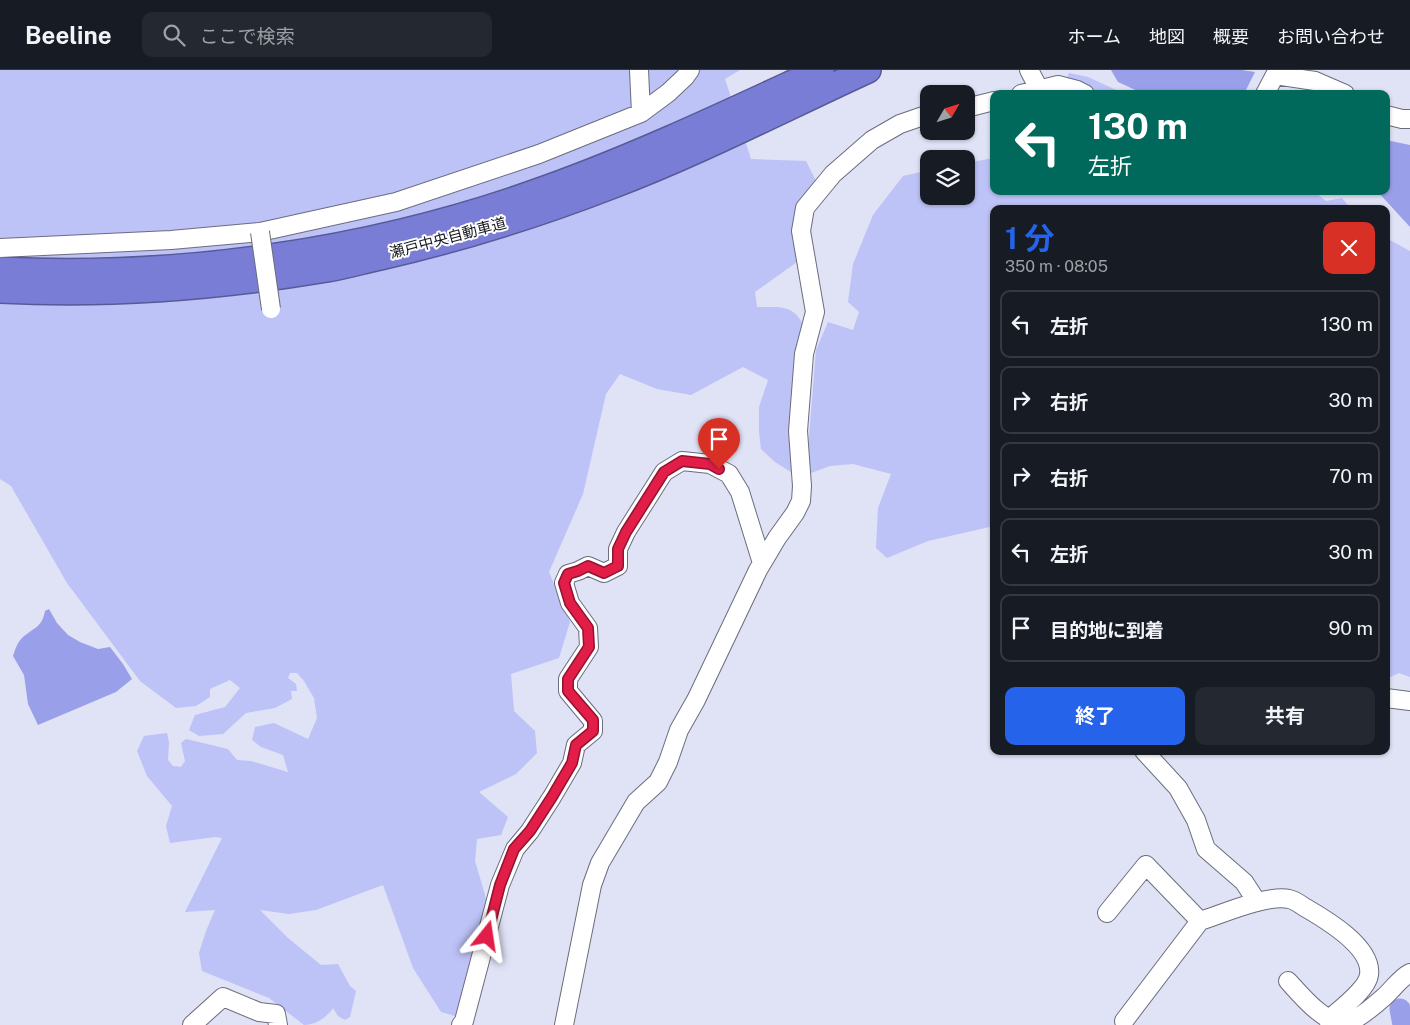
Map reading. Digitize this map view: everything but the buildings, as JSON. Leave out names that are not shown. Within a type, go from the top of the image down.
[{"type":"highway","name":"瀬戸中央自動車道","points":[[0,290],[43,293],[130,291],[240,282],[328,269],[474,233],[613,185],[821,70]]},
{"type":"highway","name":"瀬戸中央自動車道","points":[[0,270],[42,272],[129,271],[236,262],[324,249],[397,233],[467,214],[543,190],[605,166],[690,142],[868,70]]},
{"type":"street","points":[[639,70],[640,113]]},
{"type":"street","points":[[0,248],[171,240],[260,232],[396,202],[539,154],[640,113],[668,93],[690,70]]},
{"type":"street","points":[[1029,70],[1039,89]]},
{"type":"street","points":[[1267,90],[1275,75],[1315,81],[1336,90]]},
{"type":"street","points":[[1035,90],[1058,85],[1077,90]]},
{"type":"street","points":[[975,106],[990,102]]},
{"type":"street","points":[[564,1025],[592,885],[600,863],[636,802],[658,782],[668,762],[679,730],[696,700],[762,563],[801,501],[802,486],[798,431],[804,354],[814,312],[801,231],[805,208],[833,174],[872,140],[900,124],[920,117]]},
{"type":"street","points":[[1390,117],[1410,120]]},
{"type":"street","points":[[260,232],[271,309]]},
{"type":"street","points":[[461,1025],[464,1021],[500,885],[514,849],[530,831],[552,797],[572,763],[576,745],[593,731],[593,720],[568,691],[568,679],[589,647],[588,628],[570,603],[564,583],[568,574],[588,566],[604,573],[618,566],[618,549],[626,532],[664,472],[682,461],[710,464],[729,474],[740,492],[762,563]]},
{"type":"street","points":[[1390,698],[1410,700]]},
{"type":"street","points":[[1148,755],[1178,788],[1196,820],[1206,849],[1244,882],[1257,902]]},
{"type":"street","points":[[1107,914],[1146,865],[1200,921]]},
{"type":"street","points":[[1124,1022],[1200,921],[1257,902],[1276,898],[1290,899],[1338,928],[1357,946],[1368,964],[1369,975],[1365,984],[1328,1020]]},
{"type":"street","points":[[1288,981],[1321,1016],[1335,1023],[1345,1023],[1353,1020],[1380,1001],[1404,976],[1410,973]]},
{"type":"street","points":[[197,1023],[223,997],[259,1012],[276,1014],[278,1025]]},
{"type":"shaded area","points":[[0,70],[740,70],[725,79],[751,159],[806,161],[817,183],[800,206],[797,262],[755,292],[757,307],[780,307],[792,311],[797,315],[805,329],[797,476],[775,462],[761,449],[759,407],[768,380],[743,367],[691,395],[657,389],[620,374],[606,394],[583,494],[549,572],[570,622],[559,658],[511,674],[514,711],[535,731],[537,753],[516,774],[479,792],[508,817],[501,835],[477,839],[475,861],[488,905],[464,995],[455,1016],[441,1012],[413,968],[383,885],[316,910],[289,914],[260,910],[288,938],[321,965],[338,964],[350,986],[356,991],[350,1017],[345,1020],[338,1016],[333,1008],[321,1020],[313,1024],[304,1025],[269,998],[202,971],[199,953],[215,910],[185,912],[222,838],[215,837],[170,843],[166,826],[172,806],[147,776],[137,751],[144,736],[167,733],[169,742],[168,760],[173,766],[181,767],[185,761],[181,743],[186,739],[228,749],[237,760],[251,761],[288,772],[283,755],[261,747],[252,740],[255,727],[274,723],[308,739],[317,718],[314,698],[297,673],[290,673],[288,678],[296,684],[297,691],[291,691],[292,699],[275,708],[246,713],[223,734],[199,736],[189,730],[195,715],[225,707],[240,688],[230,680],[210,689],[210,697],[196,706],[176,708],[140,681],[67,583],[11,486],[0,479]]},
{"type":"shaded area","points":[[1111,70],[1242,70],[1255,72],[1246,90],[1135,90],[1118,82]]},
{"type":"shaded area","points":[[1069,73],[1088,77],[1116,90],[1062,90]]},
{"type":"shaded area","points":[[1390,141],[1410,145],[1410,227],[1381,195],[1390,195]]},
{"type":"shaded area","points":[[990,159],[990,195],[1318,195],[1326,201],[1342,198],[1348,205],[990,205],[990,527],[928,541],[887,558],[876,548],[878,508],[891,474],[853,464],[830,466],[811,473],[808,449],[816,350],[828,322],[853,330],[859,312],[848,302],[853,264],[873,215],[903,176],[920,172],[920,205],[975,205],[975,161]]},
{"type":"shaded area","points":[[1390,240],[1410,251],[1410,677],[1399,673],[1390,677]]},
{"type":"shaded area","points":[[49,609],[57,623],[68,635],[98,649],[110,647],[132,679],[116,692],[38,725],[28,704],[24,675],[13,656],[20,640],[40,624],[45,611]]},
{"type":"waterway","points":[[1400,1009],[1403,1025]]},
{"type":"route","points":[[487,936],[500,885],[514,849],[530,831],[552,797],[572,763],[576,745],[593,731],[593,720],[568,691],[568,679],[589,647],[588,628],[570,603],[564,583],[568,574],[588,566],[604,573],[618,566],[618,549],[626,532],[664,472],[682,461],[710,464],[719,469]]}]
